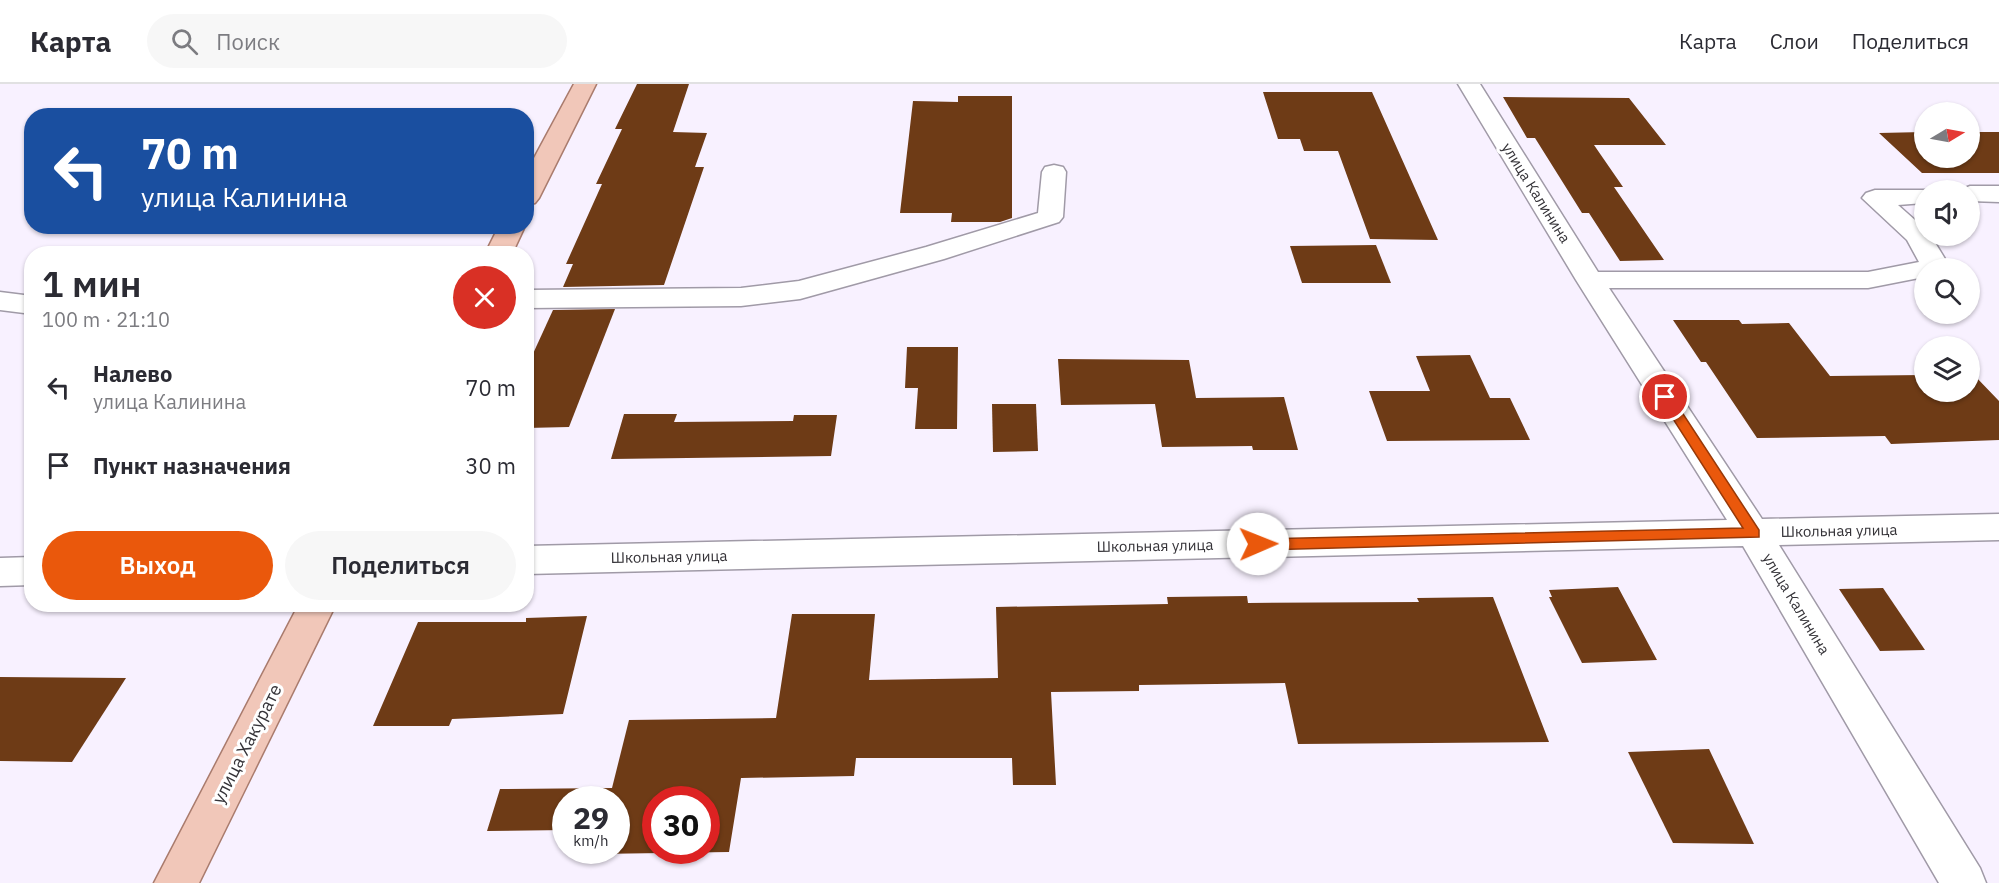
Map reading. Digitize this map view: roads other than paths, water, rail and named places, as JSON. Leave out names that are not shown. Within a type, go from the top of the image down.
[{"type":"main road","points":[[534,183],[585,84]]},
{"type":"main road","name":"улица Хакурате","points":[[176,883],[314,612]]},
{"type":"street","name":"улица Калинина","points":[[1469,84],[1590,280],[1754,534],[1964,883]]},
{"type":"street","points":[[534,299],[741,297],[800,290],[935,253],[1050,218],[1054,172]]},
{"type":"street","points":[[1980,194],[1999,194]]},
{"type":"street","points":[[1914,196],[1875,198],[1914,232]]},
{"type":"street","points":[[1590,280],[1868,280],[1914,271]]},
{"type":"street","points":[[0,301],[24,304]]},
{"type":"street","name":"Школьная улица","points":[[534,560],[1999,527]]},
{"type":"street","points":[[0,572],[24,571]]}]
